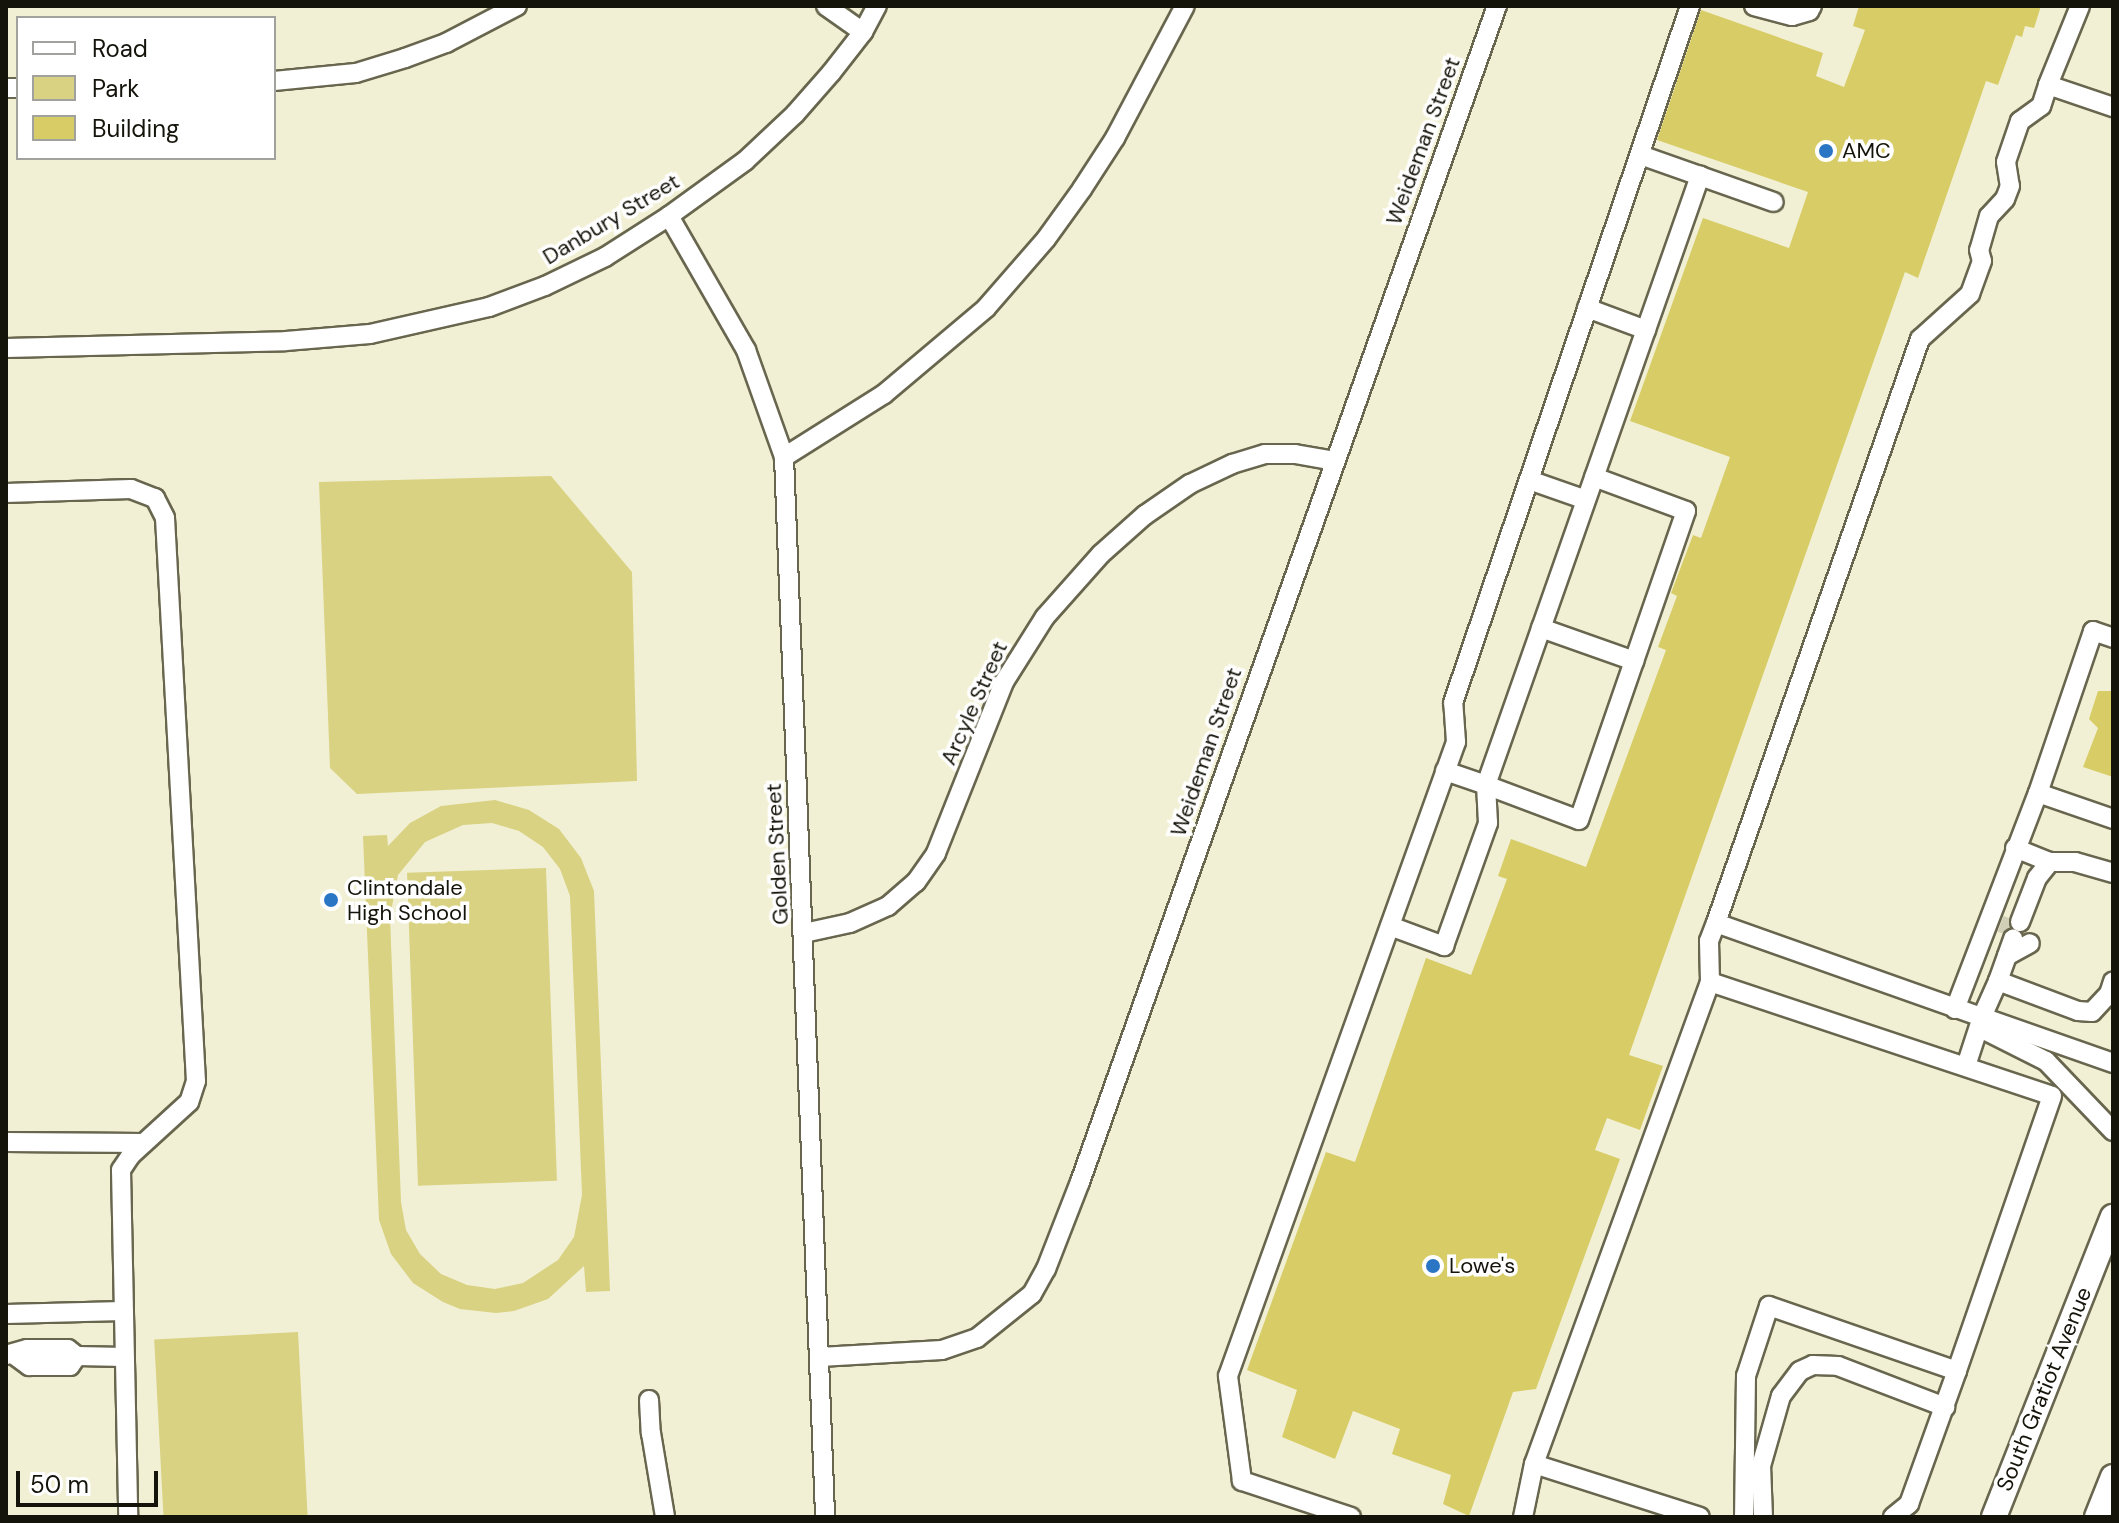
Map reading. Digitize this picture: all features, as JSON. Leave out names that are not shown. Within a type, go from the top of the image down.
[{"type":"main road","name":"South Gratiot Avenue","points":[[1994,1517],[2113,1217]]},
{"type":"main road","points":[[2097,1517],[2113,1477]]},
{"type":"street","points":[[276,81],[356,73],[405,58],[446,43],[517,6]]},
{"type":"street","points":[[826,6],[863,32]]},
{"type":"street","name":"Danbury Street","points":[[6,348],[286,341],[370,334],[489,307],[545,286],[605,257],[745,161],[795,114],[863,32],[877,6]]},
{"type":"street","points":[[784,457],[884,394],[986,308],[1046,239],[1099,164],[1185,6]]},
{"type":"street","name":"Weideman Street","points":[[820,1357],[942,1350],[977,1338],[1032,1294],[1080,1182],[1497,6]]},
{"type":"street","points":[[1351,1517],[1242,1481],[1228,1376],[1456,742],[1453,703],[1690,6]]},
{"type":"street","points":[[1754,6],[1792,16],[1809,11],[1812,6]]},
{"type":"street","points":[[1523,1517],[1534,1464],[1710,982],[1709,941],[1920,339],[1970,294],[1982,261],[1979,250],[1989,216],[2005,199],[2010,186],[2006,162],[2020,121],[2041,106],[2080,6]]},
{"type":"street","points":[[2048,85],[2113,107]]},
{"type":"street","points":[[1640,155],[1774,202]]},
{"type":"street","points":[[1390,926],[1444,946],[1488,823],[1486,785],[1700,176]]},
{"type":"street","name":"Golden Street","points":[[669,216],[746,350],[784,457],[825,1517]]},
{"type":"street","points":[[1587,308],[1646,330]]},
{"type":"street","name":"Arcyle Street","points":[[804,933],[850,923],[888,906],[916,882],[936,853],[989,716],[1024,648],[1064,594],[1112,544],[1190,484],[1232,464],[1265,454],[1295,454],[1334,461]]},
{"type":"street","points":[[1445,771],[1579,820],[1686,511],[1594,477]]},
{"type":"street","points":[[1529,480],[1586,500]]},
{"type":"street","points":[[6,493],[131,489],[155,498],[165,518],[196,1081],[189,1102],[144,1143],[121,1170],[128,1517]]},
{"type":"street","points":[[1541,628],[1634,661]]},
{"type":"street","points":[[1955,1009],[2038,793],[2093,631],[2113,638]]},
{"type":"street","points":[[2038,793],[2113,819]]},
{"type":"street","points":[[2015,848],[2050,862],[2075,862],[2113,873]]},
{"type":"street","points":[[1966,1066],[2037,878],[2050,862]]},
{"type":"street","points":[[1716,923],[1955,1009],[2046,1061],[2113,1131]]},
{"type":"street","points":[[1998,981],[2078,1011],[2092,1012],[2109,994],[2113,982]]},
{"type":"street","points":[[1710,982],[2052,1096],[1909,1504],[1893,1517]]},
{"type":"street","points":[[1980,1023],[2113,1063]]},
{"type":"street","points":[[6,1142],[144,1143]]},
{"type":"street","points":[[1744,1517],[1746,1376],[1769,1306],[1957,1371]]},
{"type":"street","points":[[6,1314],[123,1311]]},
{"type":"street","points":[[10,1355],[27,1349],[68,1349],[77,1356],[124,1357]]},
{"type":"street","points":[[1763,1517],[1761,1466],[1781,1396],[1800,1371],[1813,1365],[1838,1366],[1945,1407]]},
{"type":"street","points":[[649,1400],[651,1433],[665,1517]]},
{"type":"street","points":[[1534,1464],[1700,1517]]},
{"type":"street","points":[[1286,1496],[1287,1517]]},
{"type":"green space","points":[[551,476],[632,572],[637,781],[357,794],[330,768],[319,482]]},
{"type":"green space","points":[[495,800],[529,810],[559,829],[581,858],[594,891],[610,1291],[586,1292],[584,1266],[548,1299],[514,1311],[496,1313],[460,1309],[413,1283],[391,1254],[379,1220],[363,836],[387,835],[388,846],[410,823],[441,806]],"holes":[[[492,823],[519,831],[543,847],[560,869],[570,896],[582,1195],[574,1237],[558,1260],[523,1283],[495,1289],[467,1285],[441,1274],[420,1254],[406,1230],[401,1202],[390,917],[398,875],[425,842],[463,825]]]},
{"type":"green space","points":[[546,868],[557,1181],[418,1186],[407,873]]},
{"type":"green space","points":[[298,1332],[308,1517],[163,1517],[154,1340]]},
{"type":"building","points":[[1859,6],[2041,6],[2034,28],[2025,26],[2022,37],[2016,35],[1998,85],[1986,81],[1918,278],[1905,272],[1629,1055],[1663,1066],[1640,1130],[1607,1118],[1595,1150],[1620,1159],[1536,1389],[1513,1392],[1469,1516],[1443,1504],[1451,1475],[1392,1454],[1400,1429],[1353,1411],[1335,1459],[1282,1437],[1297,1390],[1247,1370],[1326,1152],[1355,1162],[1426,958],[1471,975],[1507,879],[1498,876],[1511,839],[1586,867],[1666,650],[1658,647],[1677,596],[1671,593],[1693,535],[1701,538],[1730,457],[1630,421],[1703,218],[1789,248],[1808,192],[1657,140],[1701,10],[1823,53],[1816,76],[1844,87],[1865,30],[1853,26]]},
{"type":"building","points":[[2098,691],[2113,691],[2113,777],[2083,767],[2098,728],[2089,719]]},
{"type":"tunnel","points":[[2006,935],[2012,919]]},
{"type":"place","name":"AMC","points":[[1826,151]]},
{"type":"place","name":"Clintondale High School","points":[[331,900]]},
{"type":"place","name":"Lowe's","points":[[1433,1266]]}]
